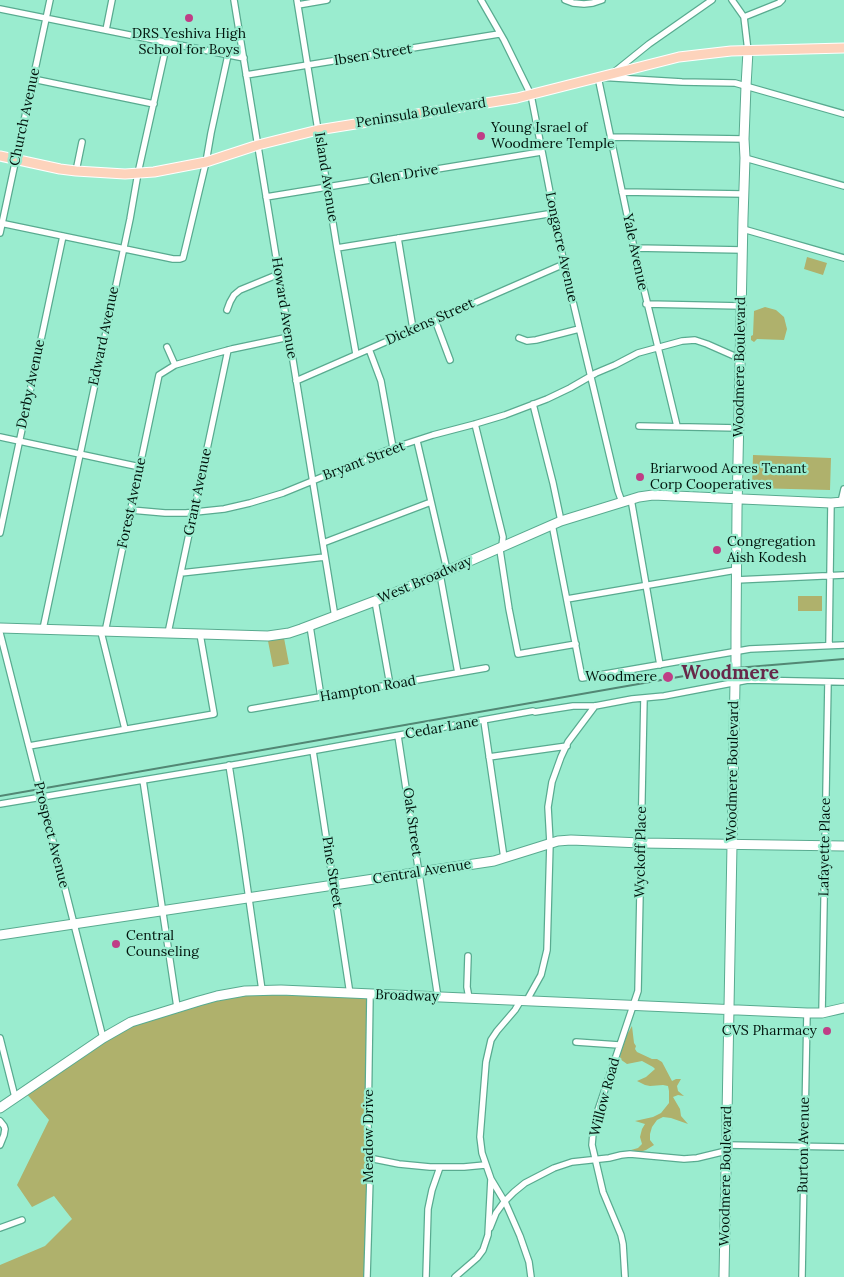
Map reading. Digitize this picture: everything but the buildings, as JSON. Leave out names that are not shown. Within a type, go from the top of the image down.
[{"type":"main road","name":"Peninsula Boulevard","points":[[0,156],[76,171],[106,173],[154,172],[206,162],[318,130],[531,95],[678,57],[716,52],[844,48]]},
{"type":"street","name":"Church Avenue","points":[[0,233],[50,0]]},
{"type":"street","points":[[106,30],[112,0]]},
{"type":"street","name":"Howard Avenue","points":[[234,0],[335,617]]},
{"type":"street","points":[[298,2],[327,0]]},
{"type":"street","name":"Longacre Avenue","points":[[481,0],[504,40],[531,95],[564,264],[591,377],[627,501],[646,585],[660,665]]},
{"type":"street","points":[[565,0],[584,4],[602,0]]},
{"type":"street","points":[[611,74],[649,44],[712,0]]},
{"type":"street","name":"Woodmere Boulevard","points":[[724,1277],[744,139],[748,51],[744,17],[732,0]]},
{"type":"street","points":[[744,17],[782,0]]},
{"type":"street","name":"Island Avenue","points":[[298,2],[337,248],[356,354]]},
{"type":"street","points":[[0,8],[244,58]]},
{"type":"street","name":"Ibsen Street","points":[[246,75],[500,34]]},
{"type":"street","name":"Edward Avenue","points":[[43,629],[167,43]]},
{"type":"street","points":[[1,223],[180,260],[185,254],[228,55]]},
{"type":"street","points":[[598,78],[736,83],[844,114]]},
{"type":"street","name":"Yale Avenue","points":[[598,78],[646,304],[676,426]]},
{"type":"street","points":[[33,79],[154,104]]},
{"type":"street","points":[[611,137],[744,139]]},
{"type":"street","points":[[76,171],[82,142]]},
{"type":"street","name":"Glen Drive","points":[[266,198],[541,152]]},
{"type":"street","points":[[745,158],[844,186]]},
{"type":"street","points":[[622,192],[743,194]]},
{"type":"street","points":[[337,248],[554,213]]},
{"type":"street","points":[[743,229],[844,258]]},
{"type":"street","name":"Derby Avenue","points":[[0,533],[63,236]]},
{"type":"street","points":[[398,238],[413,329]]},
{"type":"street","points":[[634,248],[743,250]]},
{"type":"street","name":"Dickens Street","points":[[296,381],[564,264]]},
{"type":"street","points":[[227,310],[234,294],[279,274]]},
{"type":"street","points":[[646,304],[742,306]]},
{"type":"street","points":[[436,320],[450,360]]},
{"type":"street","points":[[519,338],[527,341],[536,340],[579,329]]},
{"type":"street","points":[[167,347],[175,365],[228,350],[289,337]]},
{"type":"street","name":"Bryant Street","points":[[131,510],[186,513],[224,509],[283,493],[393,448],[475,424],[547,399],[638,353],[682,341],[695,340],[740,359]]},
{"type":"street","points":[[369,349],[381,381],[393,448]]},
{"type":"street","name":"Grant Avenue","points":[[168,633],[228,350]]},
{"type":"street","name":"Forest Avenue","points":[[103,632],[160,375],[175,365]]},
{"type":"street","points":[[533,404],[553,483],[556,523],[582,678],[750,649],[844,644]]},
{"type":"street","points":[[475,424],[503,537],[500,550],[518,654],[576,644]]},
{"type":"street","points":[[639,426],[739,428]]},
{"type":"street","points":[[0,437],[140,467]]},
{"type":"street","points":[[417,440],[444,572],[458,673]]},
{"type":"street","points":[[843,502],[844,488]]},
{"type":"street","name":"West Broadway","points":[[0,628],[268,636],[288,633],[335,617],[556,523],[627,501],[653,495],[843,502]]},
{"type":"street","points":[[323,542],[431,502]]},
{"type":"street","points":[[829,644],[832,503]]},
{"type":"street","points":[[181,573],[325,557]]},
{"type":"street","points":[[568,598],[736,570]]},
{"type":"street","points":[[736,580],[844,575]]},
{"type":"street","points":[[375,601],[390,685]]},
{"type":"street","points":[[310,626],[322,697]]},
{"type":"street","points":[[103,632],[125,729]]},
{"type":"street","name":"Prospect Avenue","points":[[0,633],[103,1038]]},
{"type":"street","points":[[29,746],[214,714],[200,634]]},
{"type":"street","name":"Hampton Road","points":[[251,709],[486,668]]},
{"type":"street","name":"Cedar Lane","points":[[0,804],[313,751],[533,711],[573,706],[595,706],[632,699],[664,696],[748,680],[844,682]]},
{"type":"street","name":"Lafayette Place","points":[[822,1013],[828,682]]},
{"type":"street","name":"Wyckoff Place","points":[[633,1005],[638,990],[644,698]]},
{"type":"street","points":[[531,1277],[529,1262],[520,1236],[485,1164],[480,1137],[482,1102],[488,1050],[491,1040],[497,1030],[524,1000],[541,975],[547,950],[550,843],[548,807],[550,792],[557,767],[568,742],[595,706]]},
{"type":"street","points":[[484,721],[504,858]]},
{"type":"street","name":"Oak Street","points":[[398,736],[438,998]]},
{"type":"street","points":[[489,757],[567,746]]},
{"type":"street","name":"Pine Street","points":[[313,751],[350,994]]},
{"type":"street","points":[[229,765],[262,990]]},
{"type":"street","points":[[143,780],[178,1007]]},
{"type":"street","name":"Central Avenue","points":[[0,935],[494,861],[558,841],[844,846]]},
{"type":"street","points":[[468,956],[467,987],[469,998]]},
{"type":"street","name":"Broadway","points":[[0,1108],[103,1038],[131,1022],[217,996],[245,991],[370,994],[822,1013],[844,1008]]},
{"type":"street","name":"Meadow Drive","points":[[367,1277],[370,1178],[368,1124],[370,994]]},
{"type":"street","name":"Willow Road","points":[[625,1277],[621,1235],[603,1192],[592,1146],[598,1113],[633,1005]]},
{"type":"street","name":"Burton Avenue","points":[[802,1277],[807,1012]]},
{"type":"street","points":[[0,1038],[15,1098]]},
{"type":"street","points":[[576,1042],[619,1045]]},
{"type":"street","points":[[0,1121],[5,1129],[0,1145]]},
{"type":"street","points":[[455,1277],[477,1258],[483,1250],[493,1220],[504,1202],[525,1183],[554,1168],[572,1162],[609,1158],[621,1154],[697,1158],[726,1148],[844,1147]]},
{"type":"street","points":[[369,1158],[399,1164],[464,1167],[485,1164]]},
{"type":"street","points":[[426,1277],[428,1210],[440,1166]]},
{"type":"street","points":[[488,1235],[491,1178]]},
{"type":"street","points":[[0,1228],[22,1220]]},
{"type":"green space","points":[[807,257],[827,263],[823,275],[804,269]]},
{"type":"green space","points":[[765,307],[776,310],[784,317],[787,329],[784,340],[757,339],[754,342],[751,340],[754,311]]},
{"type":"green space","points":[[753,455],[831,458],[830,490],[752,488]]},
{"type":"green space","points":[[798,596],[822,596],[822,611],[798,611]]},
{"type":"green space","points":[[284,638],[289,664],[273,667],[268,641]]},
{"type":"green space","points":[[244,994],[368,998],[367,1277],[0,1277],[0,1265],[45,1246],[72,1219],[54,1196],[32,1207],[17,1185],[49,1120],[25,1092],[112,1033],[185,1007]]},
{"type":"green space","points":[[632,1026],[637,1052],[662,1062],[672,1081],[681,1079],[677,1086],[678,1091],[684,1096],[678,1095],[673,1097],[680,1109],[681,1116],[688,1124],[671,1118],[663,1117],[657,1120],[650,1134],[650,1140],[654,1145],[640,1152],[631,1150],[638,1148],[642,1144],[640,1137],[645,1124],[635,1121],[661,1113],[669,1103],[669,1091],[668,1086],[650,1086],[637,1081],[646,1077],[655,1069],[653,1067],[642,1061],[627,1064],[620,1059],[621,1045]]},
{"type":"railway","points":[[0,796],[707,672],[844,659]]},
{"type":"place","name":"DRS Yeshiva High School for Boys","points":[[189,18]]},
{"type":"place","name":"Young Israel of Woodmere Temple","points":[[481,136]]},
{"type":"place","name":"Briarwood Acres Tenant Corp Cooperatives","points":[[640,477]]},
{"type":"place","name":"Congregation Aish Kodesh","points":[[717,550]]},
{"type":"place","name":"Woodmere","points":[[668,677]]},
{"type":"place","name":"Central Counseling","points":[[116,944]]},
{"type":"place","name":"CVS Pharmacy","points":[[827,1031]]},
{"type":"district","name":"Woodmere","points":[[730,674]]}]
